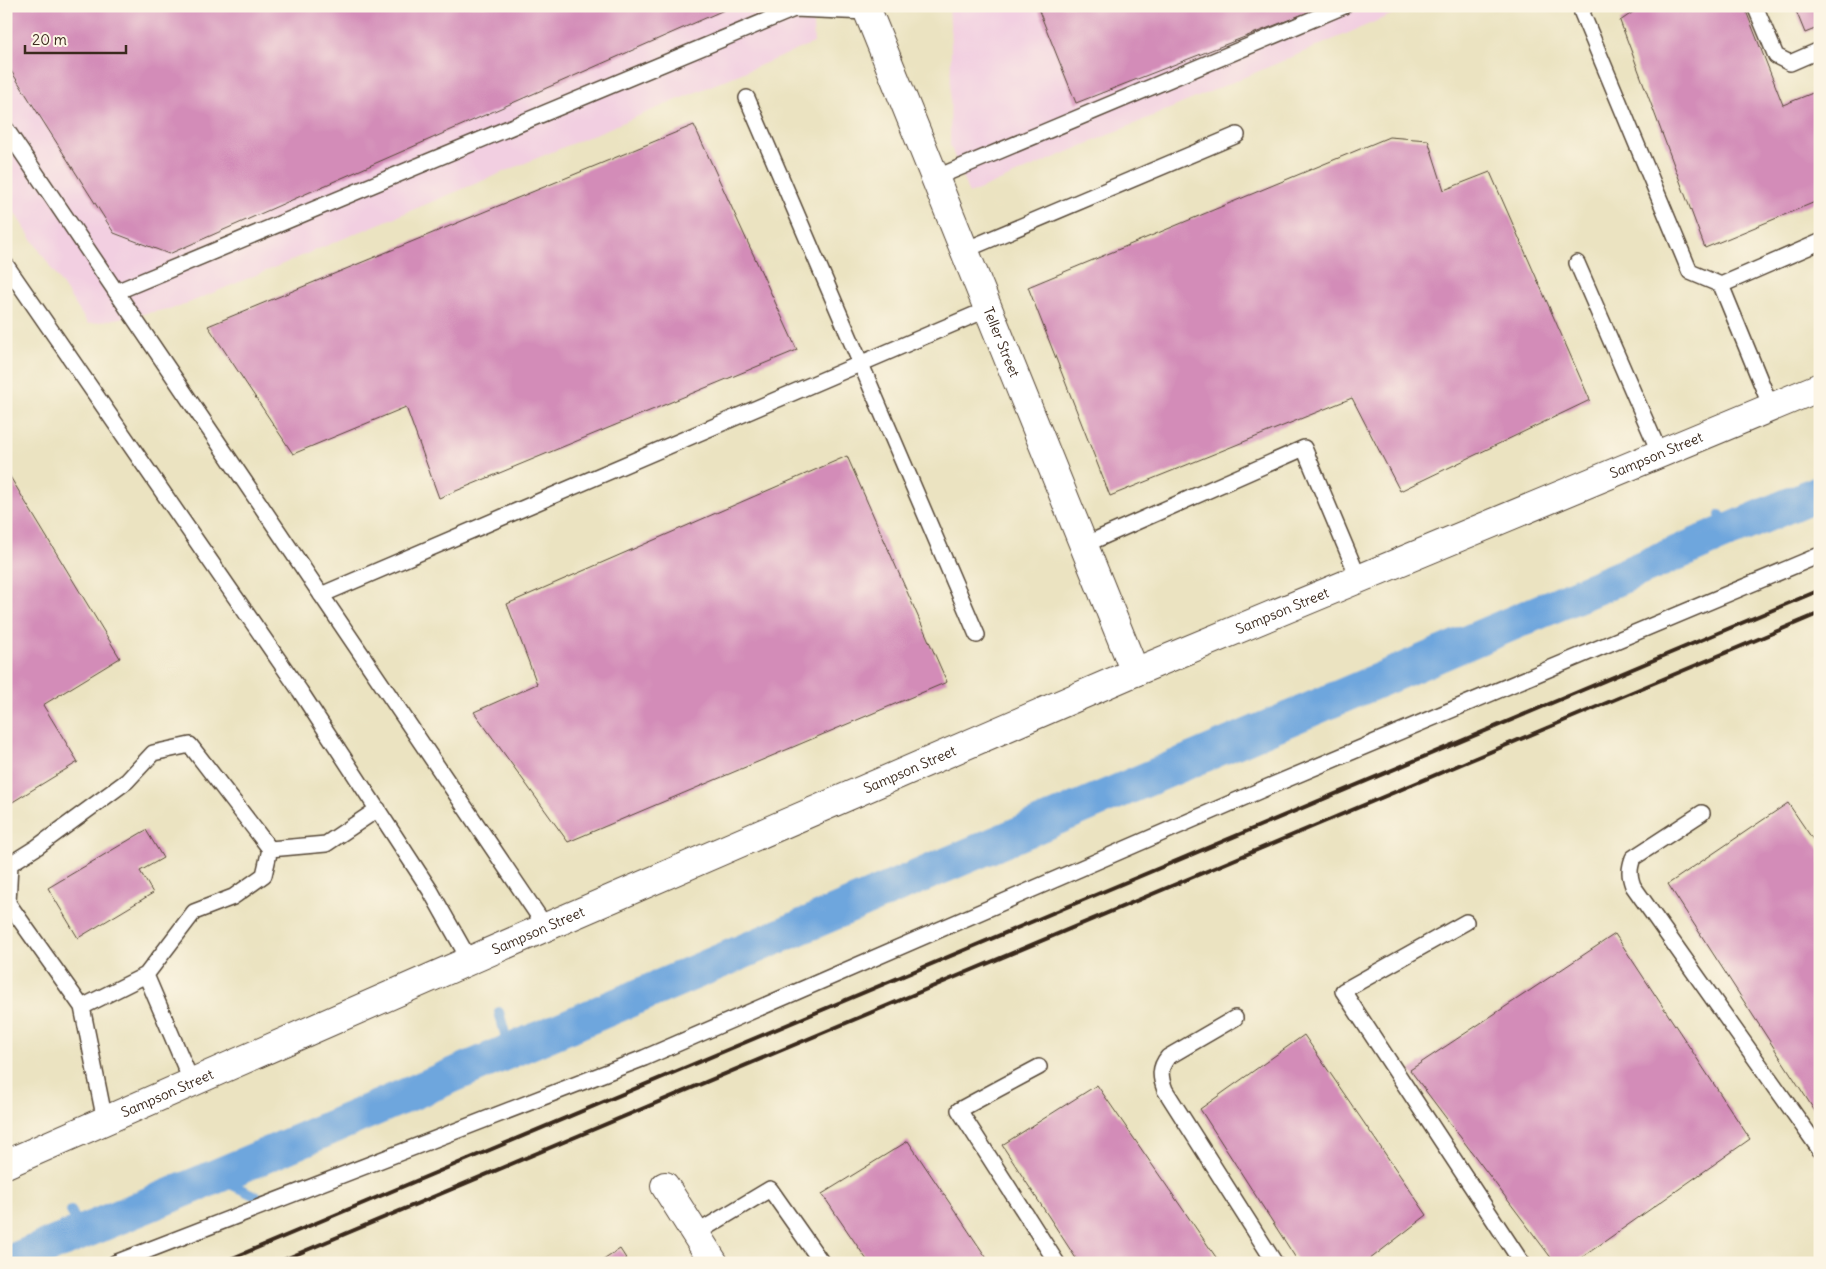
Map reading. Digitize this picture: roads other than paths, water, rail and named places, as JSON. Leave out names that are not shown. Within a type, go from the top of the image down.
[{"type":"street","name":"Teller Street","points":[[869,8],[935,178],[1135,672]]},
{"type":"street","name":"Sampson Street","points":[[6,1164],[1135,672],[1820,387]]},
{"type":"street","points":[[666,1186],[714,1263]]},
{"type":"lane","points":[[935,178],[1344,6]]},
{"type":"lane","points":[[1585,6],[1582,13],[1690,272],[1721,285],[1771,407]]},
{"type":"lane","points":[[1755,6],[1776,56],[1790,63],[1820,50]]},
{"type":"lane","points":[[116,292],[794,9],[869,8]]},
{"type":"lane","points":[[747,98],[977,635]]},
{"type":"lane","points":[[6,129],[546,928]]},
{"type":"lane","points":[[964,250],[1237,135]]},
{"type":"lane","points":[[1721,285],[1820,242]]},
{"type":"lane","points":[[1577,263],[1660,454]]},
{"type":"lane","points":[[6,265],[300,691],[430,890],[470,961]]},
{"type":"lane","points":[[321,594],[988,309]]},
{"type":"lane","points":[[1084,545],[1304,448],[1359,579]]},
{"type":"lane","points":[[115,1263],[644,1058],[1268,787],[1820,555]]},
{"type":"lane","points":[[105,1121],[82,1008],[8,903],[8,863],[10,864],[127,781],[153,754],[190,745],[270,849]]},
{"type":"lane","points":[[270,849],[326,844],[378,809]]},
{"type":"lane","points":[[1702,813],[1633,858],[1630,877],[1633,886],[1820,1150]]},
{"type":"lane","points":[[82,1008],[146,975],[194,912],[233,897],[264,875],[270,849]]},
{"type":"lane","points":[[1466,922],[1343,991],[1522,1263]]},
{"type":"lane","points":[[146,975],[192,1083]]},
{"type":"lane","points":[[1235,1018],[1168,1057],[1162,1064],[1160,1077],[1165,1090],[1275,1263]]},
{"type":"lane","points":[[1039,1067],[959,1110],[1057,1263]]},
{"type":"lane","points":[[695,1234],[770,1189],[822,1263]]},
{"type":"waterway","points":[[8,1263],[203,1182],[1820,492]]},
{"type":"waterway","points":[[1720,515],[1727,532]]},
{"type":"waterway","points":[[499,1012],[510,1052]]},
{"type":"waterway","points":[[215,1177],[264,1200]]},
{"type":"waterway","points":[[71,1211],[81,1232]]},
{"type":"railway","points":[[221,1263],[1820,590]]},
{"type":"railway","points":[[276,1263],[1820,613]]}]
